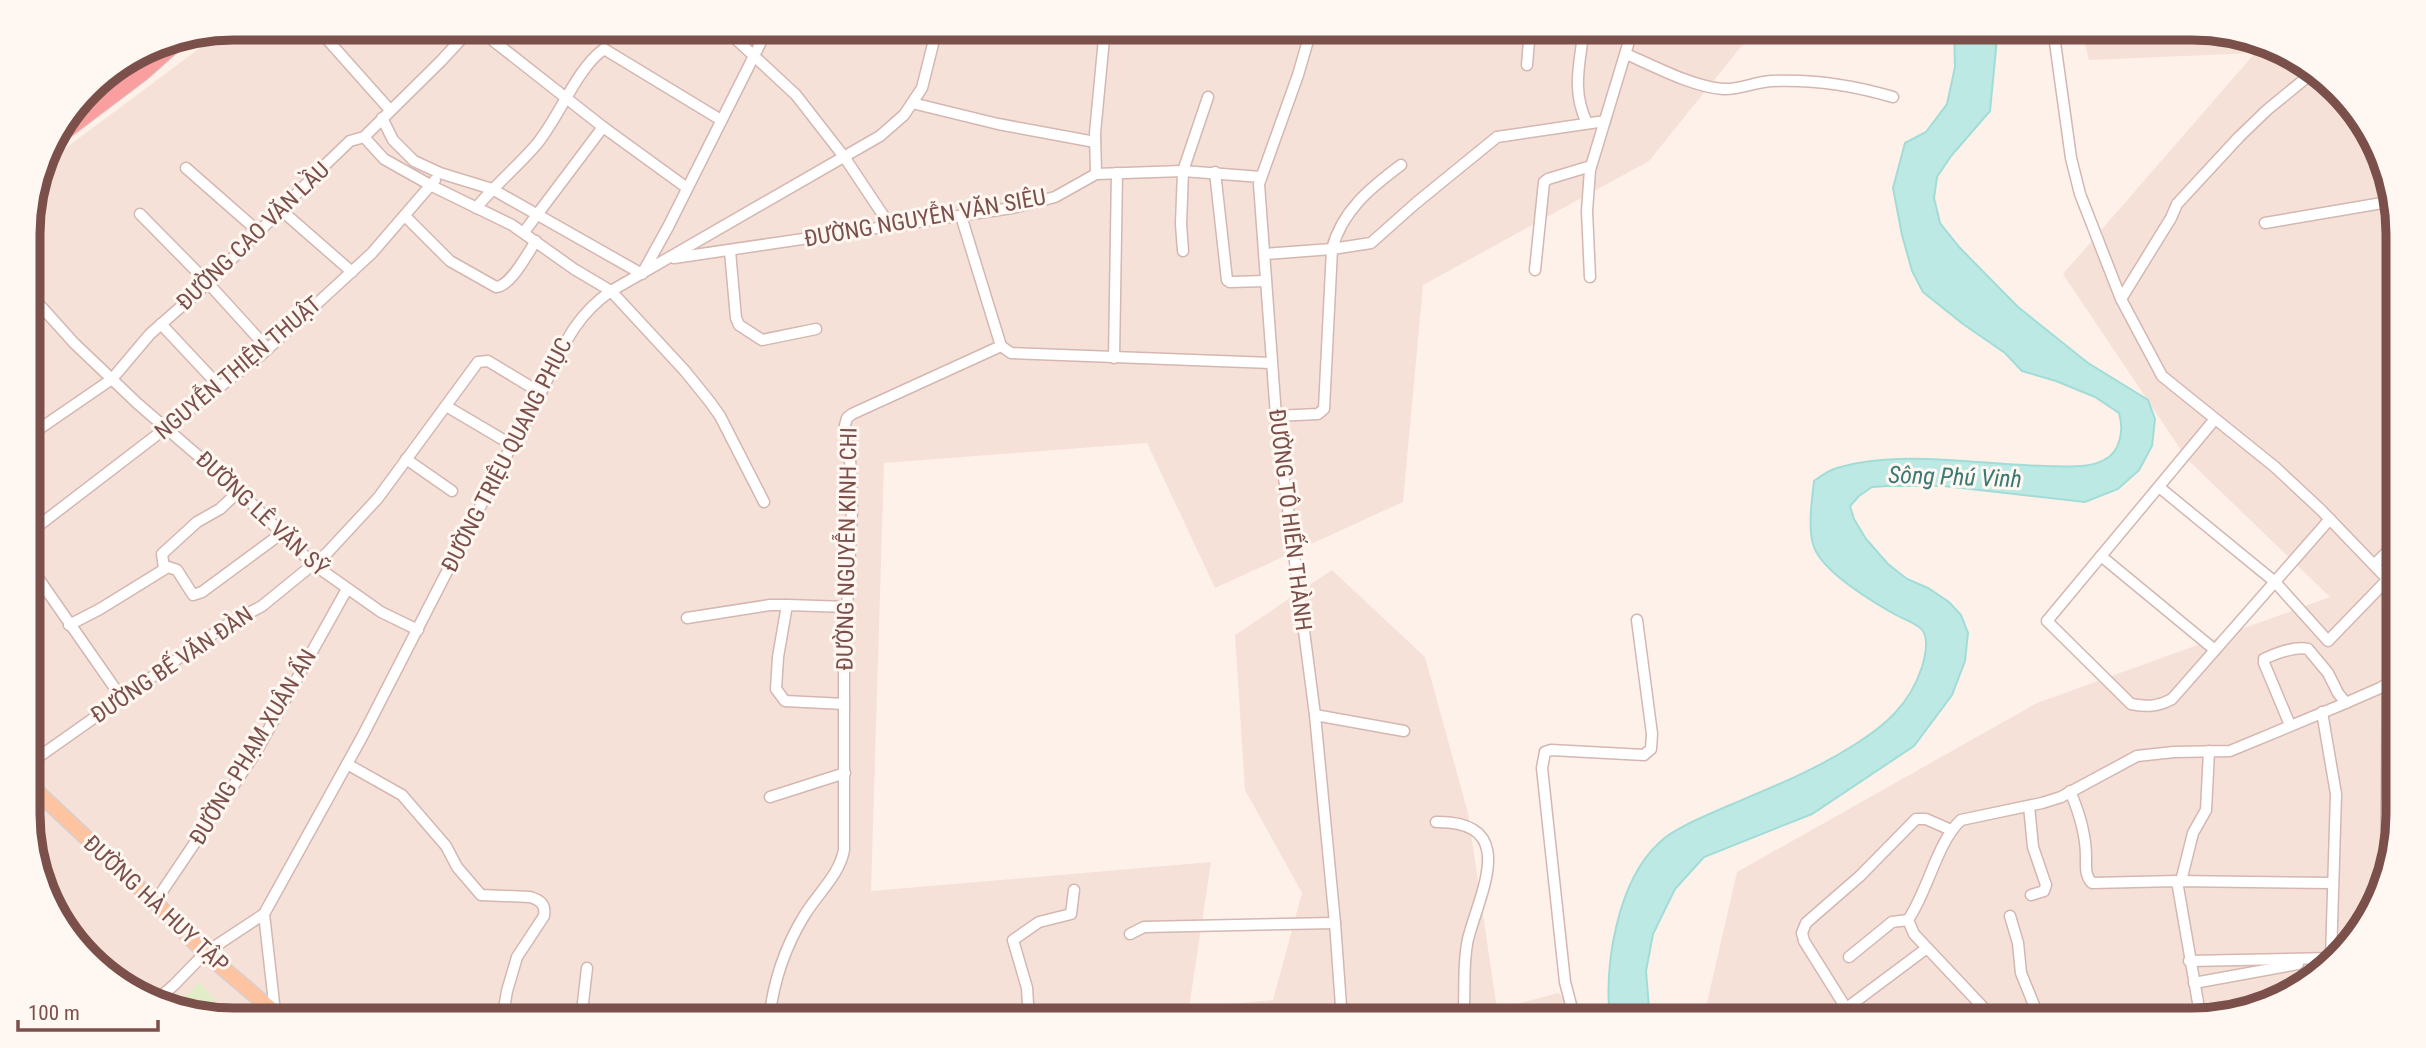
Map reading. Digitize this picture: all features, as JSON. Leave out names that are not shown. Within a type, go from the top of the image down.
[{"type":"highway","points":[[75,123],[163,55]]},
{"type":"main road","name":"ĐƯỜNG HÀ HUY TẬP","points":[[40,794],[155,902],[205,953],[270,1008]]},
{"type":"street","name":"ĐƯỜNG TÔ HIẾN THÀNH","points":[[1308,40],[1259,184],[1276,416],[1315,715],[1341,1007]]},
{"type":"street","points":[[1527,65],[1529,40]]},
{"type":"street","points":[[1583,40],[1577,91],[1579,107],[1587,123]]},
{"type":"street","points":[[1590,277],[1587,211],[1591,166],[1630,40]]},
{"type":"street","points":[[2055,40],[2071,158],[2077,182],[2121,299],[2162,376],[2275,467],[2386,577]]},
{"type":"street","points":[[327,41],[386,114],[393,140],[414,161],[440,173],[492,189],[642,274],[761,41]]},
{"type":"street","name":"ĐƯỜNG CAO VĂN LẦU","points":[[41,428],[112,379],[160,324],[208,283],[350,141],[364,137],[460,41]]},
{"type":"street","points":[[493,41],[566,99],[687,188]]},
{"type":"street","points":[[737,41],[796,95],[845,158],[891,227]]},
{"type":"street","name":"ĐƯỜNG TRIỆU QUANG PHỤC","points":[[163,994],[205,953],[264,914],[418,630],[571,330],[599,299],[611,291],[880,136],[904,115],[922,88],[934,41]]},
{"type":"street","points":[[1096,174],[1095,142],[1103,41]]},
{"type":"street","points":[[477,208],[537,144],[588,64],[604,48],[721,120]]},
{"type":"street","points":[[1626,54],[1703,85],[1721,89],[1772,81],[1831,83],[1854,86],[1893,97]]},
{"type":"street","points":[[2121,299],[2177,204],[2249,128],[2307,78]]},
{"type":"street","points":[[1183,251],[1181,224],[1184,171],[1208,97]]},
{"type":"street","points":[[912,103],[998,124],[1095,142]]},
{"type":"street","points":[[1265,254],[1361,246],[1376,241],[1416,203],[1497,137],[1605,121]]},
{"type":"street","points":[[524,232],[603,127]]},
{"type":"street","points":[[364,137],[384,159],[524,232],[575,270],[611,291],[710,402],[720,416],[764,502]]},
{"type":"street","points":[[1276,416],[1318,414],[1324,409],[1332,249],[1336,235],[1363,195],[1401,165]]},
{"type":"street","points":[[1535,270],[1544,183],[1548,179],[1591,166]]},
{"type":"street","points":[[186,168],[259,232]]},
{"type":"street","name":"ĐƯỜNG NGUYỄN VĂN SIÊU","points":[[668,259],[1012,208],[1055,197],[1096,174],[1184,171],[1261,177]]},
{"type":"street","points":[[1215,172],[1227,280],[1266,281]]},
{"type":"street","name":"NGUYỄN THIỆN THUẬT","points":[[40,524],[268,349],[352,272],[432,186],[440,173]]},
{"type":"street","points":[[1114,358],[1117,173]]},
{"type":"street","points":[[2265,223],[2383,203]]},
{"type":"street","points":[[281,210],[352,272]]},
{"type":"street","points":[[140,214],[268,349]]},
{"type":"street","points":[[405,216],[450,261],[496,287],[508,282],[536,241]]},
{"type":"street","points":[[961,216],[1001,346],[1011,354],[1271,363]]},
{"type":"street","points":[[730,251],[733,305],[739,325],[762,340],[816,329]]},
{"type":"street","name":"ĐƯỜNG LÊ VĂN SỸ","points":[[41,306],[74,343],[239,491],[313,565],[381,612],[418,630]]},
{"type":"street","points":[[160,324],[220,387]]},
{"type":"street","name":"ĐƯỜNG NGUYỄN KINH CHI","points":[[771,1008],[778,975],[795,932],[814,900],[840,867],[842,859],[845,639],[852,510],[852,469],[845,425],[847,418],[1001,346]]},
{"type":"street","name":"ĐƯỜNG BẾ VĂN ĐÀN","points":[[40,756],[223,627],[262,606],[313,565],[362,516],[478,362],[488,361],[541,393]]},
{"type":"street","points":[[446,406],[512,445]]},
{"type":"street","points":[[2216,419],[2047,621],[2131,704],[2160,705],[2172,699],[2330,519]]},
{"type":"street","points":[[406,459],[453,491]]},
{"type":"street","points":[[2159,487],[2275,582],[2328,641],[2386,581]]},
{"type":"street","points":[[164,568],[162,554],[197,522],[220,509],[239,491]]},
{"type":"street","points":[[69,625],[100,609],[164,568],[173,567],[177,570],[190,593],[197,594],[282,533]]},
{"type":"street","points":[[2375,564],[2386,553]]},
{"type":"street","points":[[2101,556],[2215,650]]},
{"type":"street","points":[[40,582],[121,698]]},
{"type":"street","name":"ĐƯỜNG PHẠM XUÂN ẤN","points":[[155,902],[256,752],[346,589]]},
{"type":"street","points":[[687,618],[770,605],[848,607]]},
{"type":"street","points":[[788,605],[778,657],[778,694],[789,702],[844,704]]},
{"type":"street","points":[[1572,1007],[1565,982],[1542,768],[1545,752],[1551,750],[1644,755],[1651,748],[1652,734],[1637,620]]},
{"type":"street","points":[[2290,725],[2264,663],[2264,659],[2280,652],[2290,652],[2300,647],[2308,649],[2328,673],[2346,703]]},
{"type":"street","points":[[1908,920],[1923,894],[1951,830],[1961,821],[2061,797],[2137,756],[2230,751],[2386,683]]},
{"type":"street","points":[[2322,712],[2336,794],[2332,947]]},
{"type":"street","points":[[1315,715],[1404,731]]},
{"type":"street","points":[[2199,1007],[2189,961],[2179,881],[2193,833],[2206,810],[2209,751]]},
{"type":"street","points":[[347,764],[402,795],[446,846],[457,867],[481,895],[530,897],[542,903],[544,916],[517,957],[504,1008]]},
{"type":"street","points":[[770,797],[845,773]]},
{"type":"street","points":[[2070,790],[2081,818],[2089,881],[2096,884],[2179,881],[2333,883]]},
{"type":"street","points":[[2029,806],[2033,848],[2046,885],[2044,891],[2031,895]]},
{"type":"street","points":[[1845,1007],[1804,940],[1802,933],[1806,923],[1860,876],[1916,818],[1926,819],[1951,830]]},
{"type":"street","points":[[1436,822],[1465,824],[1482,837],[1489,853],[1465,955],[1464,1007]]},
{"type":"street","points":[[1028,1008],[1027,988],[1013,940],[1039,922],[1071,914],[1074,890]]},
{"type":"street","points":[[264,914],[278,1008]]},
{"type":"street","points":[[2010,916],[2018,943],[2021,973],[2035,1007]]},
{"type":"street","points":[[1908,920],[1914,934],[1983,1007]]},
{"type":"street","points":[[1849,957],[1892,922],[1908,920]]},
{"type":"street","points":[[1130,934],[1144,927],[1335,923]]},
{"type":"street","points":[[1847,1007],[1927,948]]},
{"type":"street","points":[[2189,961],[2321,958]]},
{"type":"street","points":[[2194,983],[2318,960]]},
{"type":"street","points":[[582,1008],[587,968]]},
{"type":"shaded area","points":[[1746,40],[1649,161],[1423,285],[1403,502],[1215,588],[1147,443],[884,463],[871,891],[1211,862],[1189,1008],[234,1008],[196,1004],[160,993],[116,968],[80,932],[66,911],[47,864],[40,814],[41,221],[47,184],[57,154],[207,43],[221,41]]},
{"type":"shaded area","points":[[2084,40],[2205,41],[2230,44],[2266,55],[2310,80],[2329,97],[2360,137],[2371,160],[2384,208],[2386,234],[2386,814],[2382,852],[2371,888],[2346,932],[2310,968],[2266,993],[2230,1004],[2205,1007],[1706,1007],[1737,872],[2037,703],[2330,597],[2187,459],[2063,274],[2255,53],[2089,60]]},
{"type":"shaded area","points":[[1332,570],[1425,657],[1468,813],[1497,1007],[1194,1008],[1273,1000],[1302,893],[1245,790],[1235,635]]},
{"type":"shaded area","points":[[1558,993],[1573,1007],[1503,1007]]},
{"type":"green space","points":[[199,983],[216,1000],[211,1006],[182,1000]]},
{"type":"water","name":"Sông Phú Vinh","points":[[1954,40],[1997,40],[1990,111],[1951,156],[1937,177],[1934,198],[1940,223],[1960,248],[2018,307],[2088,363],[2148,400],[2155,419],[2152,446],[2139,470],[2118,489],[2085,502],[1944,486],[1872,487],[1859,496],[1850,506],[1866,539],[1888,564],[1907,579],[1928,588],[1949,602],[1961,615],[1968,633],[1965,661],[1952,695],[1914,746],[1812,814],[1704,857],[1675,889],[1653,934],[1646,971],[1649,1007],[1609,1007],[1612,950],[1624,901],[1645,859],[1660,842],[1684,826],[1809,770],[1865,738],[1895,713],[1917,680],[1925,654],[1923,631],[1848,585],[1818,554],[1811,530],[1814,481],[1837,468],[1861,462],[1887,460],[2083,466],[2098,463],[2110,456],[2118,446],[2121,426],[2119,413],[2095,397],[2022,371],[2005,353],[1923,292],[1912,271],[1893,188],[1905,143],[1926,132],[1947,104],[1955,67]]}]
